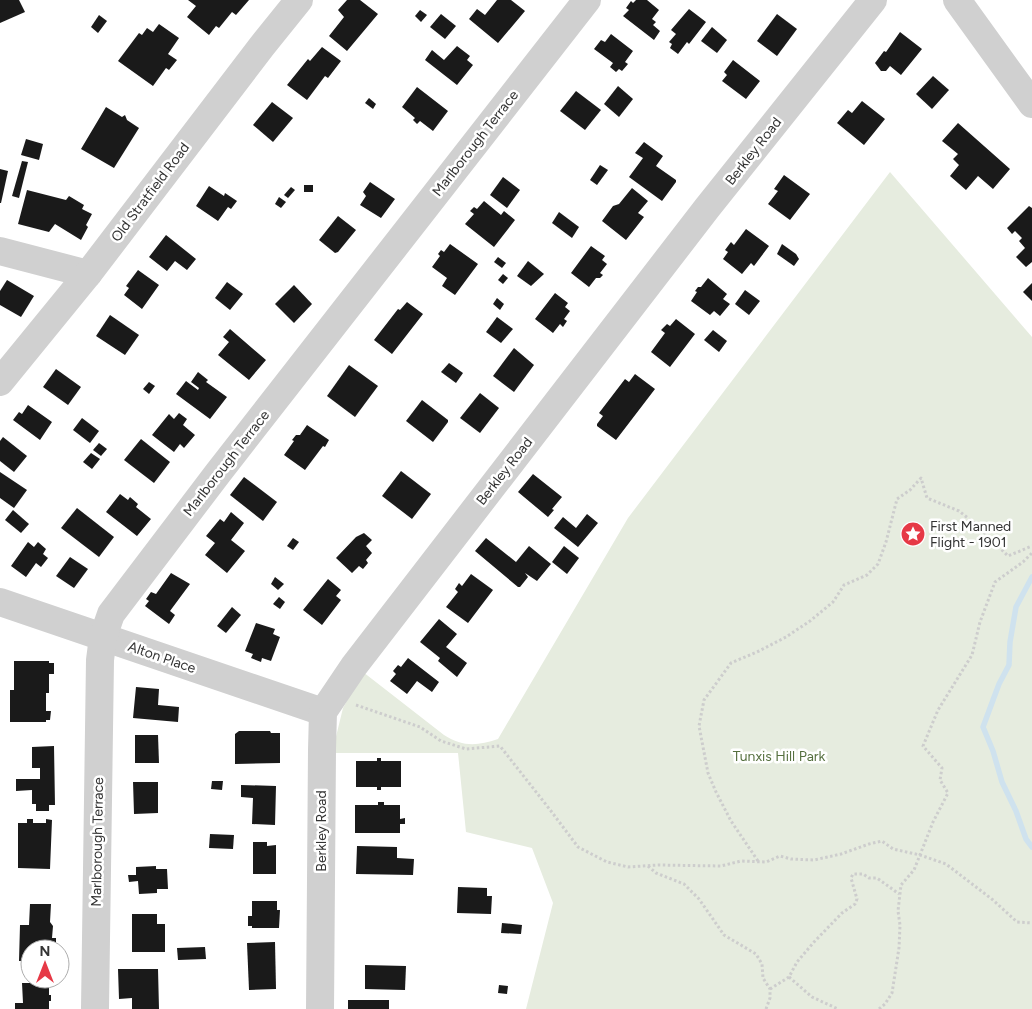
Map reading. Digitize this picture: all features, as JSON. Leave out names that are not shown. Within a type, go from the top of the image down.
[{"type":"street","name":"Old Stratfield Road","points":[[0,382],[88,274],[256,53],[299,0]]},
{"type":"street","name":"Marlborough Terrace","points":[[95,1009],[100,660],[103,637],[111,614],[218,473],[587,0]]},
{"type":"street","name":"Berkley Road","points":[[320,1009],[322,760],[329,704],[354,666],[677,248],[873,0]]},
{"type":"street","points":[[958,0],[1032,104]]},
{"type":"street","points":[[0,251],[88,274]]},
{"type":"street","name":"Alton Place","points":[[0,602],[103,637],[329,704]]},
{"type":"path","points":[[758,861],[731,821],[716,792],[708,773],[699,726],[704,700],[731,662],[759,651],[786,637],[810,621],[833,602],[844,585],[867,575],[878,564],[886,542],[897,499],[910,490],[921,478],[927,498],[959,511],[978,526],[1008,556],[1032,546]]},
{"type":"path","points":[[879,1009],[885,1004],[892,993],[896,974],[900,933],[898,911],[901,885],[914,870],[933,822],[948,793],[940,780],[942,768],[923,746],[938,710],[972,655],[980,622],[995,582],[1023,562],[1032,553]]},
{"type":"path","points":[[329,704],[420,727],[441,741],[466,749],[500,746],[578,847],[606,862],[628,867],[722,866],[742,861],[766,862],[780,856],[791,860],[814,860],[882,842],[893,849],[920,854],[946,864],[993,900],[1017,922],[1032,923]]},
{"type":"path","points":[[647,866],[656,873],[684,884],[699,899],[724,935],[756,954],[762,964],[763,978],[770,989],[770,998],[766,1009]]},
{"type":"path","points":[[770,989],[790,977],[797,962],[814,942],[842,913],[855,904],[857,899],[852,878],[854,874],[863,874],[869,878],[877,878],[899,894]]},
{"type":"path","points":[[790,977],[812,996],[838,1009]]},
{"type":"green space","name":"Tunxis Hill Park","points":[[890,172],[1032,337],[1032,1009],[526,1009],[553,903],[532,848],[466,832],[458,753],[332,753],[343,708],[363,672],[451,739],[458,742],[477,744],[498,739],[628,518]]},
{"type":"building","points":[[0,0],[19,0],[25,12],[0,23]]},
{"type":"building","points":[[188,0],[249,0],[236,15],[232,12],[219,28],[216,26],[209,35],[187,17],[196,6]]},
{"type":"building","points":[[347,0],[360,0],[378,14],[347,51],[329,36],[344,17],[338,10]]},
{"type":"building","points":[[497,0],[511,0],[525,11],[498,43],[469,19],[477,9],[485,15]]},
{"type":"building","points":[[636,0],[647,0],[659,10],[652,19],[656,22],[653,25],[660,31],[654,40],[623,16],[629,10],[626,8],[631,1],[633,3]]},
{"type":"building","points":[[689,9],[706,22],[689,44],[687,42],[678,54],[670,48],[672,44],[669,42],[676,34],[671,30]]},
{"type":"building","points":[[420,10],[427,15],[421,22],[415,16]]},
{"type":"building","points":[[441,14],[456,26],[445,39],[430,27]]},
{"type":"building","points":[[777,14],[797,29],[777,56],[757,41]]},
{"type":"building","points":[[99,15],[107,21],[98,33],[91,27]]},
{"type":"building","points":[[159,24],[179,38],[168,54],[177,60],[169,70],[166,68],[153,86],[118,61],[139,33],[142,35],[147,28],[153,32]]},
{"type":"building","points":[[712,27],[727,40],[717,53],[701,41]]},
{"type":"building","points":[[900,32],[922,49],[901,75],[890,66],[886,71],[881,71],[875,63],[884,51],[886,52]]},
{"type":"building","points":[[611,34],[633,51],[625,62],[628,64],[622,71],[619,69],[616,72],[610,67],[613,63],[594,49],[601,40],[605,42]]},
{"type":"building","points":[[457,46],[470,56],[467,60],[473,65],[457,85],[425,60],[432,50],[444,60]]},
{"type":"building","points":[[322,47],[341,61],[328,78],[325,76],[307,100],[287,85],[308,59],[310,61]]},
{"type":"building","points":[[733,60],[760,81],[746,99],[722,81],[727,75],[724,72]]},
{"type":"building","points":[[933,76],[949,90],[932,109],[916,94]]},
{"type":"building","points":[[618,86],[633,99],[619,117],[604,104]]},
{"type":"building","points":[[417,87],[448,111],[433,131],[420,121],[417,124],[413,120],[415,118],[402,107]]},
{"type":"building","points":[[576,91],[601,110],[585,130],[560,111]]},
{"type":"building","points":[[369,98],[376,104],[373,109],[365,103]]},
{"type":"building","points":[[862,101],[885,119],[864,145],[837,123],[848,110],[852,113]]},
{"type":"building","points":[[272,102],[293,118],[273,142],[253,125]]},
{"type":"building","points":[[106,107],[122,117],[125,115],[127,120],[139,128],[114,168],[81,149]]},
{"type":"building","points":[[958,123],[1010,169],[993,189],[978,176],[966,190],[950,176],[959,165],[953,159],[958,154],[942,141]]},
{"type":"building","points":[[26,139],[43,144],[39,160],[21,155]]},
{"type":"building","points":[[644,142],[663,156],[656,166],[676,180],[662,201],[629,177],[643,158],[635,153]]},
{"type":"building","points":[[22,161],[28,162],[19,198],[12,196]]},
{"type":"building","points":[[600,165],[608,170],[597,185],[590,180]]},
{"type":"building","points":[[0,169],[8,171],[1,203],[0,203]]},
{"type":"building","points":[[784,175],[810,194],[790,220],[768,204],[778,191],[774,189]]},
{"type":"building","points":[[503,177],[520,190],[507,208],[490,195]]},
{"type":"building","points":[[370,182],[395,199],[381,218],[360,205],[366,196],[363,192]]},
{"type":"building","points":[[304,185],[313,185],[313,192],[304,192]]},
{"type":"building","points":[[209,186],[224,196],[225,193],[237,201],[231,209],[228,207],[218,221],[196,206]]},
{"type":"building","points":[[291,187],[295,190],[288,198],[284,195]]},
{"type":"building","points":[[632,188],[648,201],[638,213],[644,217],[626,240],[602,221],[613,206],[619,204]]},
{"type":"building","points":[[27,190],[66,200],[69,196],[84,205],[82,209],[92,214],[81,240],[55,224],[49,232],[18,224]]},
{"type":"building","points":[[279,197],[286,202],[281,208],[275,204]]},
{"type":"building","points":[[484,201],[501,215],[504,211],[515,220],[494,247],[465,224],[474,214],[470,211],[474,207],[477,209]]},
{"type":"building","points":[[1029,206],[1032,208],[1032,262],[1026,267],[1016,257],[1025,248],[1019,241],[1022,238],[1015,231],[1012,234],[1007,228]]},
{"type":"building","points":[[559,212],[579,227],[572,238],[552,223]]},
{"type":"building","points":[[338,216],[356,230],[338,252],[335,253],[319,240]]},
{"type":"building","points":[[746,229],[769,246],[754,266],[751,263],[742,274],[723,259],[728,252],[725,250],[731,242],[734,245]]},
{"type":"building","points":[[166,235],[196,259],[187,270],[175,261],[167,271],[149,257]]},
{"type":"building","points":[[450,244],[478,264],[455,295],[442,286],[447,278],[432,267],[440,256],[438,254],[441,250],[444,252]]},
{"type":"building","points":[[782,244],[796,254],[799,259],[794,266],[777,254]]},
{"type":"building","points":[[591,246],[605,256],[602,260],[607,264],[600,273],[603,275],[600,278],[596,278],[589,287],[571,273]]},
{"type":"building","points":[[498,257],[506,263],[502,268],[494,262]]},
{"type":"building","points":[[528,261],[544,274],[531,286],[517,276]]},
{"type":"building","points":[[138,270],[159,285],[142,309],[124,295],[129,288],[126,286]]},
{"type":"building","points":[[503,274],[508,278],[503,284],[498,280]]},
{"type":"building","points":[[708,278],[727,294],[723,299],[730,304],[720,316],[714,311],[710,315],[691,301],[697,292],[695,291]]},
{"type":"building","points":[[7,280],[34,296],[21,317],[0,305],[0,291]]},
{"type":"building","points":[[227,282],[243,294],[230,310],[215,298]]},
{"type":"building","points":[[1032,283],[1032,301],[1023,292]]},
{"type":"building","points":[[294,285],[312,304],[294,323],[275,304]]},
{"type":"building","points":[[745,290],[760,301],[749,315],[735,304]]},
{"type":"building","points":[[555,293],[568,303],[565,307],[570,311],[564,319],[567,321],[563,327],[560,324],[553,333],[535,319]]},
{"type":"building","points":[[497,298],[504,304],[500,310],[493,304]]},
{"type":"building","points":[[407,302],[423,314],[392,354],[374,340],[398,309],[400,310]]},
{"type":"building","points":[[110,315],[139,335],[125,355],[96,336]]},
{"type":"building","points":[[497,317],[513,329],[501,343],[486,332]]},
{"type":"building","points":[[676,319],[695,334],[670,367],[651,352],[665,333],[661,330],[667,324],[670,326]]},
{"type":"building","points":[[230,329],[266,360],[249,380],[218,355],[229,342],[223,337]]},
{"type":"building","points":[[713,330],[727,341],[719,352],[704,340]]},
{"type":"building","points":[[514,348],[534,365],[514,392],[493,376]]},
{"type":"building","points":[[449,363],[463,373],[456,383],[441,372]]},
{"type":"building","points":[[349,365],[378,386],[355,417],[327,396]]},
{"type":"building","points":[[56,369],[81,387],[68,405],[43,387]]},
{"type":"building","points":[[198,372],[208,380],[206,382],[227,397],[210,419],[176,394],[186,381],[198,390],[199,388],[191,382]]},
{"type":"building","points":[[635,374],[655,389],[616,440],[597,426],[603,416],[599,413],[625,379],[629,382]]},
{"type":"building","points":[[149,382],[155,386],[149,394],[143,389]]},
{"type":"building","points":[[480,393],[499,408],[480,433],[460,418]]},
{"type":"building","points":[[422,400],[448,420],[433,442],[406,421]]},
{"type":"building","points":[[28,405],[52,422],[40,440],[13,420],[19,412],[22,414]]},
{"type":"building","points":[[179,413],[187,419],[183,425],[195,435],[184,448],[180,444],[174,452],[152,435],[169,414],[174,419]]},
{"type":"building","points":[[82,418],[99,431],[90,443],[73,430]]},
{"type":"building","points":[[307,425],[329,440],[305,470],[284,455],[294,441],[292,440],[296,435],[300,435]]},
{"type":"building","points":[[3,437],[27,456],[14,472],[0,461],[0,441]]},
{"type":"building","points":[[141,439],[170,462],[154,483],[124,460]]},
{"type":"building","points":[[99,443],[107,449],[101,456],[93,450]]},
{"type":"building","points":[[91,453],[100,459],[92,469],[83,462]]},
{"type":"building","points":[[401,471],[431,494],[412,519],[382,496]]},
{"type":"building","points":[[0,472],[27,490],[14,508],[0,498]]},
{"type":"building","points":[[533,474],[562,497],[548,517],[518,492]]},
{"type":"building","points":[[244,477],[277,502],[263,521],[230,495]]},
{"type":"building","points":[[120,494],[128,500],[130,497],[138,504],[136,507],[151,519],[137,536],[106,512]]},
{"type":"building","points":[[77,508],[114,537],[99,557],[61,528]]},
{"type":"building","points":[[13,510],[29,524],[21,533],[5,520]]},
{"type":"building","points":[[231,512],[244,523],[231,540],[245,551],[227,573],[205,555],[215,543],[206,536],[220,519],[224,522]]},
{"type":"building","points":[[587,514],[598,523],[578,547],[554,528],[563,517],[576,528]]},
{"type":"building","points":[[364,533],[372,540],[366,546],[372,553],[366,560],[368,563],[363,569],[359,566],[352,573],[336,558],[356,537]]},
{"type":"building","points":[[293,538],[299,542],[293,550],[287,546]]},
{"type":"building","points":[[486,538],[516,562],[529,546],[551,564],[537,581],[525,573],[528,577],[518,587],[475,551]]},
{"type":"building","points":[[28,542],[34,547],[38,542],[46,549],[43,554],[48,558],[41,567],[36,563],[26,577],[11,566]]},
{"type":"building","points":[[564,546],[579,558],[567,574],[552,562]]},
{"type":"building","points":[[70,557],[88,569],[74,588],[56,576]]},
{"type":"building","points":[[171,573],[190,584],[170,611],[175,615],[169,624],[145,606],[149,601],[146,599],[151,592],[156,594]]},
{"type":"building","points":[[471,574],[493,590],[468,623],[446,607],[458,592],[455,589],[459,583],[462,586]]},
{"type":"building","points":[[275,577],[284,584],[278,590],[271,584]]},
{"type":"building","points":[[328,579],[341,590],[336,596],[341,600],[322,625],[303,610]]},
{"type":"building","points":[[279,597],[285,602],[280,609],[273,604]]},
{"type":"building","points":[[232,607],[241,615],[226,633],[217,626]]},
{"type":"building","points":[[439,619],[457,634],[446,647],[467,663],[457,677],[438,661],[440,658],[420,642]]},
{"type":"building","points":[[256,623],[275,629],[273,634],[280,637],[271,661],[262,658],[261,662],[251,658],[253,654],[245,651]]},
{"type":"building","points":[[408,658],[439,682],[432,692],[417,681],[407,694],[390,681],[396,674],[393,671],[398,665],[401,667]]},
{"type":"building","points":[[14,661],[49,661],[49,663],[54,663],[54,674],[49,674],[49,693],[46,693],[46,711],[51,711],[50,720],[46,720],[46,722],[10,722],[10,690],[14,690]]},
{"type":"building","points":[[136,687],[159,689],[158,705],[179,707],[178,722],[133,718]]},
{"type":"building","points":[[239,731],[270,731],[271,733],[280,733],[280,763],[235,764],[235,734]]},
{"type":"building","points":[[135,735],[158,735],[159,763],[135,763]]},
{"type":"building","points":[[54,746],[55,805],[49,805],[49,811],[36,811],[36,804],[32,804],[32,790],[16,791],[16,779],[40,779],[40,768],[32,768],[32,747]]},
{"type":"building","points":[[377,758],[381,758],[381,761],[401,761],[401,787],[381,787],[381,790],[377,790],[377,787],[356,787],[356,761],[377,761]]},
{"type":"building","points":[[212,781],[223,781],[222,790],[211,789]]},
{"type":"building","points":[[133,782],[158,782],[158,813],[134,814]]},
{"type":"building","points":[[241,785],[276,786],[275,825],[252,824],[253,798],[241,797]]},
{"type":"building","points":[[378,802],[384,802],[384,805],[400,805],[400,819],[405,818],[405,824],[400,824],[400,833],[355,833],[355,805],[378,805]]},
{"type":"building","points":[[27,819],[33,819],[33,823],[46,823],[46,819],[52,820],[50,869],[18,868],[18,823],[27,823]]},
{"type":"building","points":[[210,834],[234,835],[233,849],[209,848]]},
{"type":"building","points":[[253,842],[267,842],[267,846],[276,845],[276,874],[253,874]]},
{"type":"building","points":[[357,846],[397,847],[397,858],[414,859],[413,875],[356,874]]},
{"type":"building","points":[[156,866],[156,869],[167,869],[168,889],[157,889],[157,893],[139,894],[138,881],[129,882],[128,875],[136,875],[136,867]]},
{"type":"building","points":[[458,887],[487,888],[487,896],[492,896],[491,914],[457,913]]},
{"type":"building","points":[[252,901],[277,901],[277,910],[280,910],[279,928],[252,928],[252,926],[248,926],[248,916],[252,916]]},
{"type":"building","points":[[30,904],[51,904],[50,922],[53,926],[52,938],[56,939],[20,939],[19,961],[20,925],[29,925]]},
{"type":"building","points":[[132,914],[157,914],[157,924],[165,924],[165,952],[132,952]]},
{"type":"building","points":[[502,923],[522,925],[521,934],[501,933]]},
{"type":"building","points":[[275,942],[276,989],[249,990],[247,943]]},
{"type":"building","points":[[205,947],[206,959],[178,960],[177,948]]},
{"type":"building","points":[[365,965],[406,966],[405,990],[365,989]]},
{"type":"building","points":[[118,969],[158,969],[159,1009],[132,1009],[132,998],[119,999]]},
{"type":"building","points":[[499,985],[508,986],[507,994],[498,993]]},
{"type":"building","points":[[22,989],[49,989],[51,1001],[49,1001],[49,1009],[15,1009],[15,1003],[23,1003]]},
{"type":"building","points":[[348,1000],[389,1000],[389,1009],[348,1009]]},
{"type":"waterway","points":[[1032,577],[1016,607],[1010,642],[1009,665],[999,684],[983,727],[993,751],[1002,782],[1016,811],[1026,839],[1032,847]]},
{"type":"place","name":"First Manned Flight - 1901","points":[[913,534]]}]
